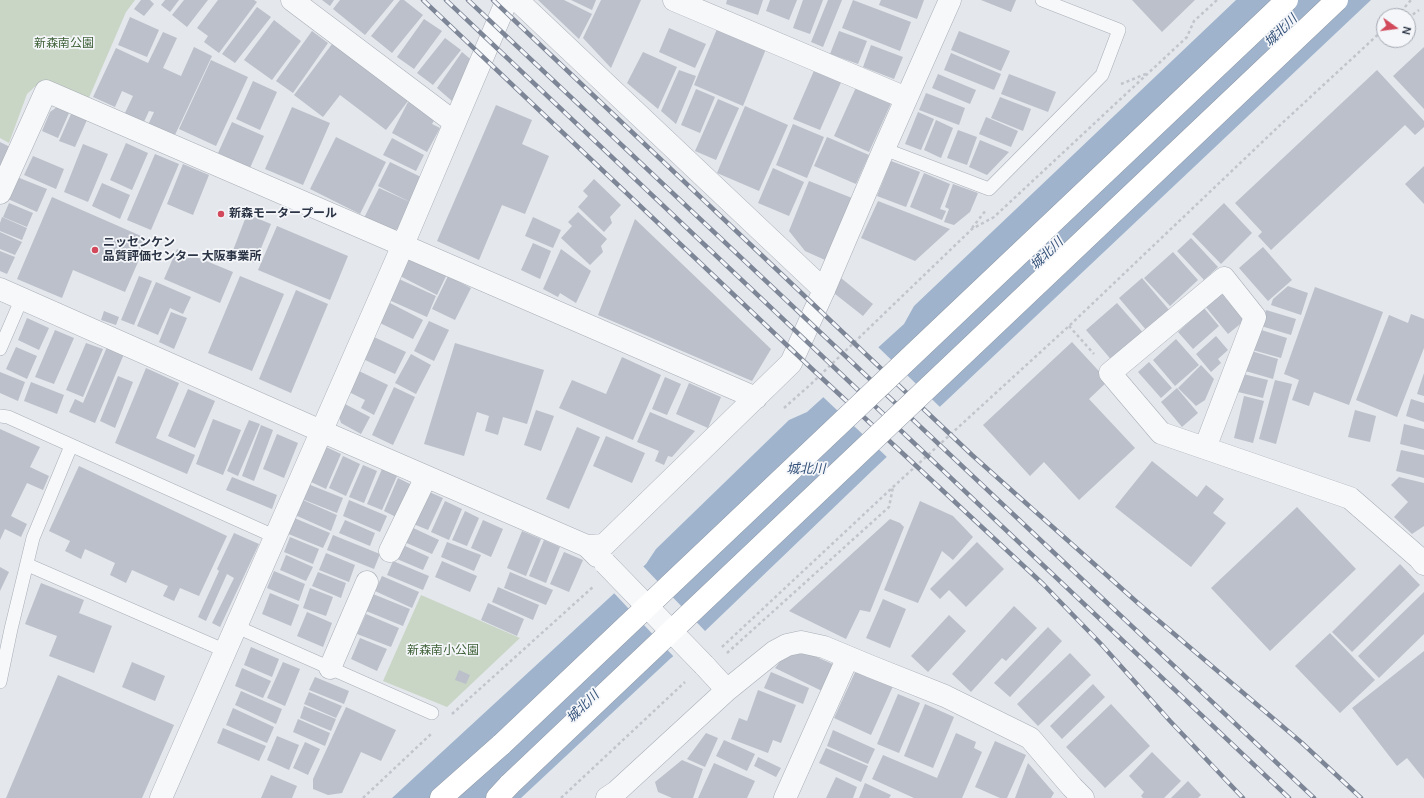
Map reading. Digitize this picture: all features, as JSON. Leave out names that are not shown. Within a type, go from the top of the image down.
[{"type":"highway","points":[[441,798],[502,744],[1287,0]]},
{"type":"highway","points":[[497,798],[521,773],[1337,0]]},
{"type":"street","points":[[292,0],[454,122]]},
{"type":"street","points":[[161,798],[237,627],[507,0]]},
{"type":"street","points":[[517,0],[824,290]]},
{"type":"street","points":[[674,0],[906,98]]},
{"type":"street","points":[[0,289],[321,432],[587,546],[604,545],[791,363],[950,0]]},
{"type":"street","points":[[0,193],[46,90],[402,246],[756,398]]},
{"type":"street","points":[[1205,448],[1255,317],[1224,278],[1110,373],[1162,433],[1205,448],[1350,498],[1422,560]]},
{"type":"street","points":[[390,551],[426,477]]},
{"type":"street","points":[[587,546],[602,573],[709,663],[727,690]]},
{"type":"street","points":[[330,668],[367,582]]},
{"type":"street","points":[[617,796],[727,690],[774,652],[787,645],[801,642],[824,647],[945,696],[1030,738],[1074,794]]},
{"type":"street","points":[[785,798],[848,657]]},
{"type":"lane","points":[[884,149],[989,189],[1102,74],[1119,30],[1042,0]]},
{"type":"lane","points":[[0,349],[22,298]]},
{"type":"lane","points":[[0,416],[8,417],[276,537]]},
{"type":"lane","points":[[0,682],[33,538],[71,446]]},
{"type":"lane","points":[[28,565],[226,651]]},
{"type":"lane","points":[[237,627],[432,712]]},
{"type":"path","points":[[972,229],[994,217],[1151,72],[1187,37],[1194,21],[1217,0]]},
{"type":"path","points":[[1404,8],[1411,0]]},
{"type":"path","points":[[561,798],[709,663],[893,487],[1069,326],[1278,127],[1376,36]]},
{"type":"path","points":[[782,410],[972,229],[986,210]]},
{"type":"path","points":[[1069,326],[1110,373]]},
{"type":"path","points":[[709,663],[889,507],[893,487]]},
{"type":"path","points":[[447,719],[602,573]]},
{"type":"path","points":[[363,798],[436,730]]},
{"type":"green space","name":"新森南公園","points":[[0,0],[135,0],[126,12],[88,100],[41,81],[27,94],[9,143],[0,138]]},
{"type":"green space","name":"新森南小公園","points":[[421,595],[520,638],[447,707],[383,681]]},
{"type":"water","name":"城北川","points":[[1236,0],[1371,0],[875,468],[703,633],[671,658],[521,798],[392,798],[646,564],[656,549],[789,420],[807,412],[904,324],[914,306]]},
{"type":"pier","points":[[877,346],[941,408],[888,458],[822,396]]},
{"type":"pier","points":[[642,565],[706,632],[675,658],[613,592]]},
{"type":"building","points":[[141,0],[150,0],[154,4],[144,16],[134,9]]},
{"type":"building","points":[[165,0],[179,0],[170,12],[161,5]]},
{"type":"building","points":[[184,0],[208,0],[187,27],[172,15]]},
{"type":"building","points":[[218,0],[254,0],[257,2],[219,53],[204,42],[208,36],[197,28]]},
{"type":"building","points":[[322,0],[334,0],[330,6]]},
{"type":"building","points":[[340,0],[394,0],[365,35],[333,9]]},
{"type":"building","points":[[400,0],[404,0],[423,15],[392,53],[371,36]]},
{"type":"building","points":[[538,0],[564,0],[592,14],[579,39]]},
{"type":"building","points":[[571,0],[596,0],[592,10]]},
{"type":"building","points":[[601,0],[641,0],[611,68],[583,38]]},
{"type":"building","points":[[727,0],[763,0],[758,15],[726,4]]},
{"type":"building","points":[[770,0],[797,0],[789,20],[766,11]]},
{"type":"building","points":[[803,0],[823,0],[810,34],[793,28]]},
{"type":"building","points":[[828,0],[842,0],[823,47],[811,42]]},
{"type":"building","points":[[853,0],[911,22],[900,51],[842,28]]},
{"type":"building","points":[[881,0],[924,0],[917,19],[879,5]]},
{"type":"building","points":[[981,0],[1016,0],[1011,12]]},
{"type":"building","points":[[1132,0],[1195,0],[1162,32]]},
{"type":"building","points":[[257,7],[271,17],[235,63],[222,54]]},
{"type":"building","points":[[130,17],[159,30],[147,57],[118,45]]},
{"type":"building","points":[[424,19],[442,31],[414,69],[397,57]]},
{"type":"building","points":[[274,20],[301,41],[272,80],[244,60]]},
{"type":"building","points":[[669,28],[706,44],[695,68],[659,52]]},
{"type":"building","points":[[717,29],[766,49],[743,106],[694,85]]},
{"type":"building","points":[[312,31],[328,43],[293,93],[276,81]]},
{"type":"building","points":[[839,31],[867,41],[858,64],[830,54]]},
{"type":"building","points":[[959,31],[1010,51],[1001,71],[951,50]]},
{"type":"building","points":[[163,32],[177,38],[163,68],[181,76],[194,47],[212,56],[174,137],[148,125],[154,112],[149,111],[143,124],[124,115],[133,96],[122,91],[115,107],[93,97],[116,48],[148,63]]},
{"type":"building","points":[[445,38],[461,50],[433,85],[417,73]]},
{"type":"building","points":[[335,40],[411,97],[386,130],[340,95],[323,117],[294,95]]},
{"type":"building","points":[[871,45],[903,57],[894,79],[863,67]]},
{"type":"building","points":[[1424,47],[1424,109],[1393,76]]},
{"type":"building","points":[[462,52],[474,62],[452,101],[437,88]]},
{"type":"building","points":[[643,52],[677,67],[658,109],[627,83]]},
{"type":"building","points":[[951,53],[1001,74],[994,90],[944,70]]},
{"type":"building","points":[[211,60],[248,77],[216,146],[179,129]]},
{"type":"building","points":[[816,66],[843,78],[820,130],[793,119]]},
{"type":"building","points":[[679,70],[696,76],[676,124],[661,111]]},
{"type":"building","points":[[1377,70],[1424,121],[1424,127],[1415,135],[1405,125],[1271,250],[1258,236],[1262,232],[1235,203]]},
{"type":"building","points":[[938,74],[976,90],[970,104],[932,88]]},
{"type":"building","points":[[1009,74],[1056,92],[1048,112],[1001,94]]},
{"type":"building","points":[[253,81],[277,92],[260,130],[236,119]]},
{"type":"building","points":[[858,83],[893,99],[869,152],[834,136]]},
{"type":"building","points":[[696,89],[715,97],[700,133],[681,125]]},
{"type":"building","points":[[926,93],[965,108],[959,125],[919,110]]},
{"type":"building","points":[[1000,97],[1031,109],[1023,131],[991,118]]},
{"type":"building","points":[[718,99],[739,108],[716,160],[695,151]]},
{"type":"building","points":[[408,102],[436,117],[432,124],[440,128],[427,152],[392,133]]},
{"type":"building","points":[[496,105],[532,120],[522,144],[549,156],[525,214],[502,205],[479,260],[437,241]]},
{"type":"building","points":[[745,106],[788,125],[759,191],[717,173]]},
{"type":"building","points":[[57,107],[69,113],[58,138],[42,131],[50,112]]},
{"type":"building","points":[[292,107],[330,123],[303,185],[265,169]]},
{"type":"building","points":[[918,112],[934,119],[921,150],[905,144]]},
{"type":"building","points":[[71,114],[87,120],[75,147],[59,141]]},
{"type":"building","points":[[986,117],[1018,131],[1011,147],[979,134]]},
{"type":"building","points":[[936,120],[953,128],[941,158],[924,150]]},
{"type":"building","points":[[232,122],[264,136],[250,168],[218,153]]},
{"type":"building","points":[[793,124],[824,137],[807,178],[776,165]]},
{"type":"building","points":[[958,130],[977,137],[967,165],[947,158]]},
{"type":"building","points":[[336,137],[386,162],[360,214],[310,189]]},
{"type":"building","points":[[827,137],[869,155],[856,184],[814,166]]},
{"type":"building","points":[[392,138],[424,155],[416,171],[383,155]]},
{"type":"building","points":[[980,140],[1009,152],[987,175],[969,167]]},
{"type":"building","points":[[0,142],[10,147],[0,172]]},
{"type":"building","points":[[126,143],[148,153],[132,190],[110,180]]},
{"type":"building","points":[[83,144],[108,154],[88,202],[64,192]]},
{"type":"building","points":[[155,154],[179,164],[151,230],[127,220]]},
{"type":"building","points":[[33,156],[64,169],[56,189],[24,175]]},
{"type":"building","points":[[891,161],[920,172],[906,207],[877,196]]},
{"type":"building","points":[[390,162],[423,178],[410,202],[378,186]]},
{"type":"building","points":[[183,164],[209,175],[193,215],[167,204]]},
{"type":"building","points":[[1424,166],[1424,204],[1405,184]]},
{"type":"building","points":[[773,168],[804,182],[789,216],[758,203]]},
{"type":"building","points":[[924,173],[950,184],[940,209],[946,211],[942,220],[910,207]]},
{"type":"building","points":[[17,177],[47,189],[37,212],[8,199]]},
{"type":"building","points":[[594,179],[621,205],[610,217],[612,223],[604,232],[578,207],[588,196],[583,191]]},
{"type":"building","points":[[809,181],[852,198],[825,260],[805,251],[789,231]]},
{"type":"building","points":[[102,183],[130,195],[120,219],[92,206]]},
{"type":"building","points":[[953,184],[978,193],[970,212],[954,225],[944,222],[949,209],[945,207]]},
{"type":"building","points":[[379,188],[412,203],[401,228],[392,231],[364,218]]},
{"type":"building","points":[[52,197],[148,239],[125,292],[73,270],[62,298],[17,279]]},
{"type":"building","points":[[878,201],[950,229],[915,261],[861,238]]},
{"type":"building","points":[[9,203],[33,213],[27,227],[3,217]]},
{"type":"building","points":[[1224,203],[1252,233],[1221,264],[1192,234]]},
{"type":"building","points":[[578,212],[607,239],[601,246],[603,252],[590,265],[561,238],[572,226],[568,222]]},
{"type":"building","points":[[247,214],[271,224],[255,263],[232,253]]},
{"type":"building","points":[[2,217],[27,228],[22,240],[0,231]]},
{"type":"building","points":[[533,217],[561,230],[553,248],[525,236]]},
{"type":"building","points":[[635,219],[771,349],[752,381],[598,315]]},
{"type":"building","points":[[277,226],[348,256],[330,300],[258,270]]},
{"type":"building","points":[[0,232],[22,242],[15,255],[0,249]]},
{"type":"building","points":[[1191,238],[1218,267],[1204,280],[1177,251]]},
{"type":"building","points":[[533,243],[551,251],[540,279],[521,270]]},
{"type":"building","points":[[1263,247],[1292,280],[1268,301],[1239,268]]},
{"type":"building","points":[[177,249],[233,272],[220,303],[164,279]]},
{"type":"building","points":[[561,249],[591,271],[576,303],[560,293],[558,297],[543,289]]},
{"type":"building","points":[[0,251],[15,257],[7,274],[0,271]]},
{"type":"building","points":[[1173,252],[1198,280],[1170,306],[1144,278]]},
{"type":"building","points":[[411,254],[448,272],[437,295],[400,276]]},
{"type":"building","points":[[139,276],[152,281],[134,325],[121,320]]},
{"type":"building","points":[[240,276],[284,294],[252,371],[208,353]]},
{"type":"building","points":[[448,276],[471,288],[455,320],[432,309]]},
{"type":"building","points":[[841,278],[873,304],[863,316],[830,290]]},
{"type":"building","points":[[1142,278],[1170,311],[1147,331],[1119,298]]},
{"type":"building","points":[[399,279],[436,296],[427,317],[389,300]]},
{"type":"building","points":[[156,282],[191,297],[183,314],[170,308],[158,335],[137,326]]},
{"type":"building","points":[[1288,286],[1308,293],[1301,315],[1271,305],[1273,299]]},
{"type":"building","points":[[1315,287],[1383,312],[1349,405],[1314,392],[1309,406],[1292,400],[1299,380],[1284,374]]},
{"type":"building","points":[[296,290],[328,304],[291,393],[259,379]]},
{"type":"building","points":[[1221,293],[1244,321],[1228,334],[1205,306]]},
{"type":"building","points":[[390,303],[423,320],[413,339],[380,323]]},
{"type":"building","points":[[1117,303],[1146,336],[1114,363],[1086,330]]},
{"type":"building","points":[[1204,308],[1219,326],[1193,349],[1178,332]]},
{"type":"building","points":[[1266,310],[1296,319],[1291,335],[1261,326]]},
{"type":"building","points":[[104,311],[119,317],[116,325],[101,320]]},
{"type":"building","points":[[171,312],[187,318],[174,349],[159,342]]},
{"type":"building","points":[[1411,314],[1424,319],[1424,348],[1397,417],[1356,400],[1389,315],[1408,323]]},
{"type":"building","points":[[27,318],[49,328],[39,350],[18,340]]},
{"type":"building","points":[[429,321],[449,330],[434,361],[414,351]]},
{"type":"building","points":[[1255,328],[1287,338],[1281,358],[1249,349]]},
{"type":"building","points":[[55,330],[74,338],[54,384],[35,377]]},
{"type":"building","points":[[1216,336],[1228,350],[1218,359],[1221,363],[1211,372],[1196,354]]},
{"type":"building","points":[[374,337],[406,352],[395,374],[363,359]]},
{"type":"building","points":[[1176,339],[1199,365],[1175,386],[1153,360]]},
{"type":"building","points":[[1072,342],[1108,381],[1089,399],[1135,448],[1079,500],[1044,462],[1030,476],[983,425]]},
{"type":"building","points":[[86,343],[103,349],[83,397],[66,390]]},
{"type":"building","points":[[455,343],[544,370],[527,424],[503,417],[498,435],[485,431],[489,416],[477,412],[464,456],[424,444]]},
{"type":"building","points":[[16,347],[37,356],[27,379],[6,369]]},
{"type":"building","points":[[107,347],[124,354],[95,423],[69,412],[75,399],[83,403]]},
{"type":"building","points":[[1248,350],[1278,359],[1273,379],[1242,370]]},
{"type":"building","points":[[411,354],[431,365],[416,394],[395,383]]},
{"type":"building","points":[[622,357],[661,375],[633,440],[559,408],[572,380],[606,394]]},
{"type":"building","points":[[1149,362],[1172,388],[1161,398],[1138,372]]},
{"type":"building","points":[[1201,365],[1214,379],[1205,400],[1196,406],[1178,388]]},
{"type":"building","points":[[146,368],[179,383],[156,438],[195,455],[187,474],[115,443]]},
{"type":"building","points":[[359,371],[388,385],[374,415],[361,408],[365,400],[349,392]]},
{"type":"building","points":[[0,372],[25,382],[18,401],[0,393]]},
{"type":"building","points":[[1239,373],[1268,380],[1263,398],[1234,391]]},
{"type":"building","points":[[1424,373],[1424,396],[1417,394]]},
{"type":"building","points":[[118,376],[133,382],[115,428],[100,421]]},
{"type":"building","points":[[665,377],[681,384],[667,415],[652,409]]},
{"type":"building","points":[[1275,380],[1292,384],[1276,444],[1259,439]]},
{"type":"building","points":[[31,382],[64,395],[57,414],[24,401]]},
{"type":"building","points":[[689,383],[721,397],[708,428],[676,414]]},
{"type":"building","points":[[394,387],[415,397],[393,445],[372,435]]},
{"type":"building","points":[[1177,388],[1198,413],[1182,427],[1161,402]]},
{"type":"building","points":[[188,389],[215,401],[195,448],[168,436]]},
{"type":"building","points":[[1244,396],[1264,401],[1253,443],[1234,438]]},
{"type":"building","points":[[1411,399],[1424,403],[1424,422],[1406,416]]},
{"type":"building","points":[[343,403],[370,417],[361,434],[341,423],[338,413]]},
{"type":"building","points":[[536,410],[554,416],[541,451],[524,445]]},
{"type":"building","points":[[1355,410],[1376,416],[1370,442],[1348,437]]},
{"type":"building","points":[[650,412],[695,431],[672,457],[668,456],[664,465],[655,461],[659,451],[637,442]]},
{"type":"building","points":[[213,419],[241,430],[223,475],[196,464]]},
{"type":"building","points":[[249,420],[260,424],[238,476],[227,471]]},
{"type":"building","points":[[1404,424],[1424,429],[1424,450],[1400,444]]},
{"type":"building","points":[[261,425],[273,430],[254,481],[242,476]]},
{"type":"building","points":[[577,427],[600,437],[569,509],[546,499]]},
{"type":"building","points":[[0,429],[40,447],[30,467],[49,476],[43,490],[27,483],[11,516],[27,524],[21,537],[5,529],[0,540]]},
{"type":"building","points":[[277,434],[298,443],[284,478],[263,469]]},
{"type":"building","points":[[606,436],[645,453],[632,483],[593,466]]},
{"type":"building","points":[[324,446],[341,454],[326,489],[309,481]]},
{"type":"building","points":[[1401,450],[1424,455],[1424,478],[1396,471]]},
{"type":"building","points":[[343,456],[360,464],[346,496],[329,488]]},
{"type":"building","points":[[1152,461],[1197,497],[1206,485],[1224,499],[1213,513],[1226,523],[1191,567],[1115,507]]},
{"type":"building","points":[[363,465],[377,471],[364,503],[349,497]]},
{"type":"building","points":[[79,466],[227,536],[199,596],[180,588],[174,601],[163,596],[168,586],[132,570],[126,583],[110,575],[115,563],[85,549],[81,559],[65,551],[70,541],[49,531]]},
{"type":"building","points":[[382,469],[397,476],[382,510],[367,504]]},
{"type":"building","points":[[232,477],[277,495],[272,509],[226,490]]},
{"type":"building","points":[[1399,477],[1424,483],[1424,526],[1412,534],[1394,517],[1408,502],[1391,485]]},
{"type":"building","points":[[398,478],[412,485],[398,518],[384,511]]},
{"type":"building","points":[[308,484],[343,498],[337,513],[302,499]]},
{"type":"building","points":[[427,491],[443,498],[428,530],[411,523]]},
{"type":"building","points":[[303,500],[337,515],[331,531],[295,515]]},
{"type":"building","points":[[349,500],[387,516],[380,532],[343,516]]},
{"type":"building","points":[[445,501],[462,509],[449,540],[431,532]]},
{"type":"building","points":[[920,501],[953,516],[973,537],[953,560],[942,551],[918,603],[884,590]]},
{"type":"building","points":[[1297,507],[1356,569],[1270,651],[1211,588]]},
{"type":"building","points":[[465,511],[479,518],[467,546],[452,540]]},
{"type":"building","points":[[292,517],[330,533],[323,548],[286,533]]},
{"type":"building","points":[[890,519],[900,523],[904,527],[870,612],[860,610],[846,639],[789,611]]},
{"type":"building","points":[[345,520],[375,533],[370,546],[339,533]]},
{"type":"building","points":[[483,520],[503,529],[491,557],[471,548]]},
{"type":"building","points":[[409,526],[439,540],[432,554],[402,541]]},
{"type":"building","points":[[522,531],[541,539],[526,576],[507,568]]},
{"type":"building","points":[[234,533],[259,544],[220,627],[212,623],[234,578],[227,574],[206,621],[198,617],[219,571],[217,569]]},
{"type":"building","points":[[333,535],[380,554],[374,569],[327,550]]},
{"type":"building","points":[[290,537],[319,549],[313,564],[284,552]]},
{"type":"building","points":[[544,540],[560,547],[546,583],[529,576]]},
{"type":"building","points":[[447,542],[481,555],[474,571],[441,557]]},
{"type":"building","points":[[977,542],[1004,569],[966,607],[949,590],[940,599],[930,589]]},
{"type":"building","points":[[403,545],[429,557],[423,570],[397,559]]},
{"type":"building","points":[[564,552],[583,560],[569,592],[550,584]]},
{"type":"building","points":[[326,553],[355,565],[349,582],[319,570]]},
{"type":"building","points":[[286,555],[313,567],[306,581],[280,570]]},
{"type":"building","points":[[393,561],[429,576],[423,590],[387,575]]},
{"type":"building","points":[[442,561],[477,576],[470,592],[435,577]]},
{"type":"building","points":[[1400,564],[1420,585],[1352,652],[1332,632]]},
{"type":"building","points":[[0,567],[9,572],[0,591]]},
{"type":"building","points":[[274,571],[305,584],[299,601],[267,588]]},
{"type":"building","points":[[318,572],[346,583],[341,598],[312,586]]},
{"type":"building","points":[[510,572],[553,590],[546,605],[504,588]]},
{"type":"building","points":[[382,576],[419,592],[412,608],[375,591]]},
{"type":"building","points":[[41,583],[84,600],[79,613],[112,626],[94,673],[49,656],[57,636],[25,624]]},
{"type":"building","points":[[498,587],[539,605],[533,620],[492,602]]},
{"type":"building","points":[[310,588],[333,597],[326,616],[303,608]]},
{"type":"building","points":[[1424,592],[1424,634],[1379,678],[1358,656]]},
{"type":"building","points":[[270,593],[299,605],[291,626],[262,614]]},
{"type":"building","points":[[373,594],[410,609],[403,626],[366,611]]},
{"type":"building","points":[[883,599],[906,609],[890,648],[866,638]]},
{"type":"building","points":[[488,603],[524,619],[517,636],[481,620]]},
{"type":"building","points":[[1014,606],[1037,628],[1006,661],[1002,658],[971,692],[952,674]]},
{"type":"building","points":[[307,612],[332,623],[323,647],[297,636]]},
{"type":"building","points":[[366,614],[399,628],[391,647],[357,634]]},
{"type":"building","points":[[949,615],[966,631],[928,672],[911,656]]},
{"type":"building","points":[[1048,627],[1062,641],[1010,697],[994,683]]},
{"type":"building","points":[[1330,633],[1375,680],[1340,713],[1295,666]]},
{"type":"building","points":[[360,638],[387,649],[377,671],[351,659]]},
{"type":"building","points":[[251,647],[279,659],[272,677],[244,665]]},
{"type":"building","points":[[798,649],[835,665],[824,692],[775,668],[786,654]]},
{"type":"building","points":[[1424,651],[1424,779],[1407,758],[1397,766],[1352,708]]},
{"type":"building","points":[[1070,653],[1091,675],[1038,726],[1017,704]]},
{"type":"building","points":[[132,662],[165,676],[155,701],[122,687]]},
{"type":"building","points":[[283,662],[300,669],[285,706],[267,698]]},
{"type":"building","points":[[242,668],[271,681],[263,698],[235,686]]},
{"type":"building","points":[[857,668],[894,684],[871,735],[834,718]]},
{"type":"building","points":[[459,670],[470,675],[466,684],[455,680]]},
{"type":"building","points":[[771,672],[809,688],[803,704],[764,688]]},
{"type":"building","points":[[58,675],[174,725],[142,798],[6,798]]},
{"type":"building","points":[[315,677],[349,691],[344,704],[309,690]]},
{"type":"building","points":[[1093,684],[1105,697],[1062,739],[1050,726]]},
{"type":"building","points":[[758,690],[796,705],[781,743],[773,740],[768,753],[731,739],[739,718],[747,721]]},
{"type":"building","points":[[241,691],[282,709],[276,724],[235,705]]},
{"type":"building","points":[[309,692],[342,706],[336,718],[304,704]]},
{"type":"building","points":[[898,694],[920,703],[899,753],[877,744]]},
{"type":"building","points":[[925,704],[954,717],[933,768],[904,756]]},
{"type":"building","points":[[1111,704],[1150,746],[1105,788],[1066,747]]},
{"type":"building","points":[[304,706],[336,719],[331,731],[300,718]]},
{"type":"building","points":[[346,707],[396,730],[381,761],[361,752],[342,793],[328,795],[313,789],[313,779]]},
{"type":"building","points":[[233,708],[274,727],[267,743],[226,725]]},
{"type":"building","points":[[298,719],[330,733],[325,746],[293,732]]},
{"type":"building","points":[[223,728],[266,746],[259,761],[217,743]]},
{"type":"building","points":[[833,730],[875,749],[868,764],[827,746]]},
{"type":"building","points":[[706,733],[718,738],[705,767],[687,759]]},
{"type":"building","points":[[956,733],[976,742],[974,748],[982,752],[962,798],[914,798],[872,779],[883,755],[937,778]]},
{"type":"building","points":[[277,736],[299,745],[289,770],[267,760]]},
{"type":"building","points":[[724,740],[755,754],[747,771],[716,756]]},
{"type":"building","points":[[995,741],[1026,755],[1007,798],[1000,798],[975,787]]},
{"type":"building","points":[[305,742],[320,749],[308,775],[293,768]]},
{"type":"building","points":[[826,748],[868,766],[861,782],[819,763]]},
{"type":"building","points":[[1152,752],[1181,781],[1164,798],[1143,798],[1141,796],[1144,792],[1129,776]]},
{"type":"building","points":[[758,757],[781,768],[776,777],[754,766]]},
{"type":"building","points":[[682,760],[703,769],[693,798],[672,798],[658,792],[655,782]]},
{"type":"building","points":[[714,763],[755,781],[747,798],[698,798]]},
{"type":"building","points":[[1028,763],[1054,793],[1051,798],[1015,798]]},
{"type":"building","points":[[271,775],[297,786],[292,798],[261,798]]},
{"type":"building","points":[[836,777],[857,787],[853,798],[826,798]]},
{"type":"building","points":[[1188,781],[1201,795],[1198,798],[1171,798]]},
{"type":"building","points":[[865,783],[891,795],[889,798],[859,798]]},
{"type":"railway","points":[[423,0],[811,368],[1043,584],[1101,644],[1170,721],[1243,798]]},
{"type":"railway","points":[[446,0],[1289,798]]},
{"type":"railway","points":[[468,0],[1314,798]]},
{"type":"railway","points":[[493,0],[972,455],[1139,604],[1302,743],[1361,798]]},
{"type":"place","name":"新森モータープール","points":[[221,214]]},
{"type":"place","name":"ニッセンケン 品質評価センター 大阪事業所","points":[[95,250]]}]
